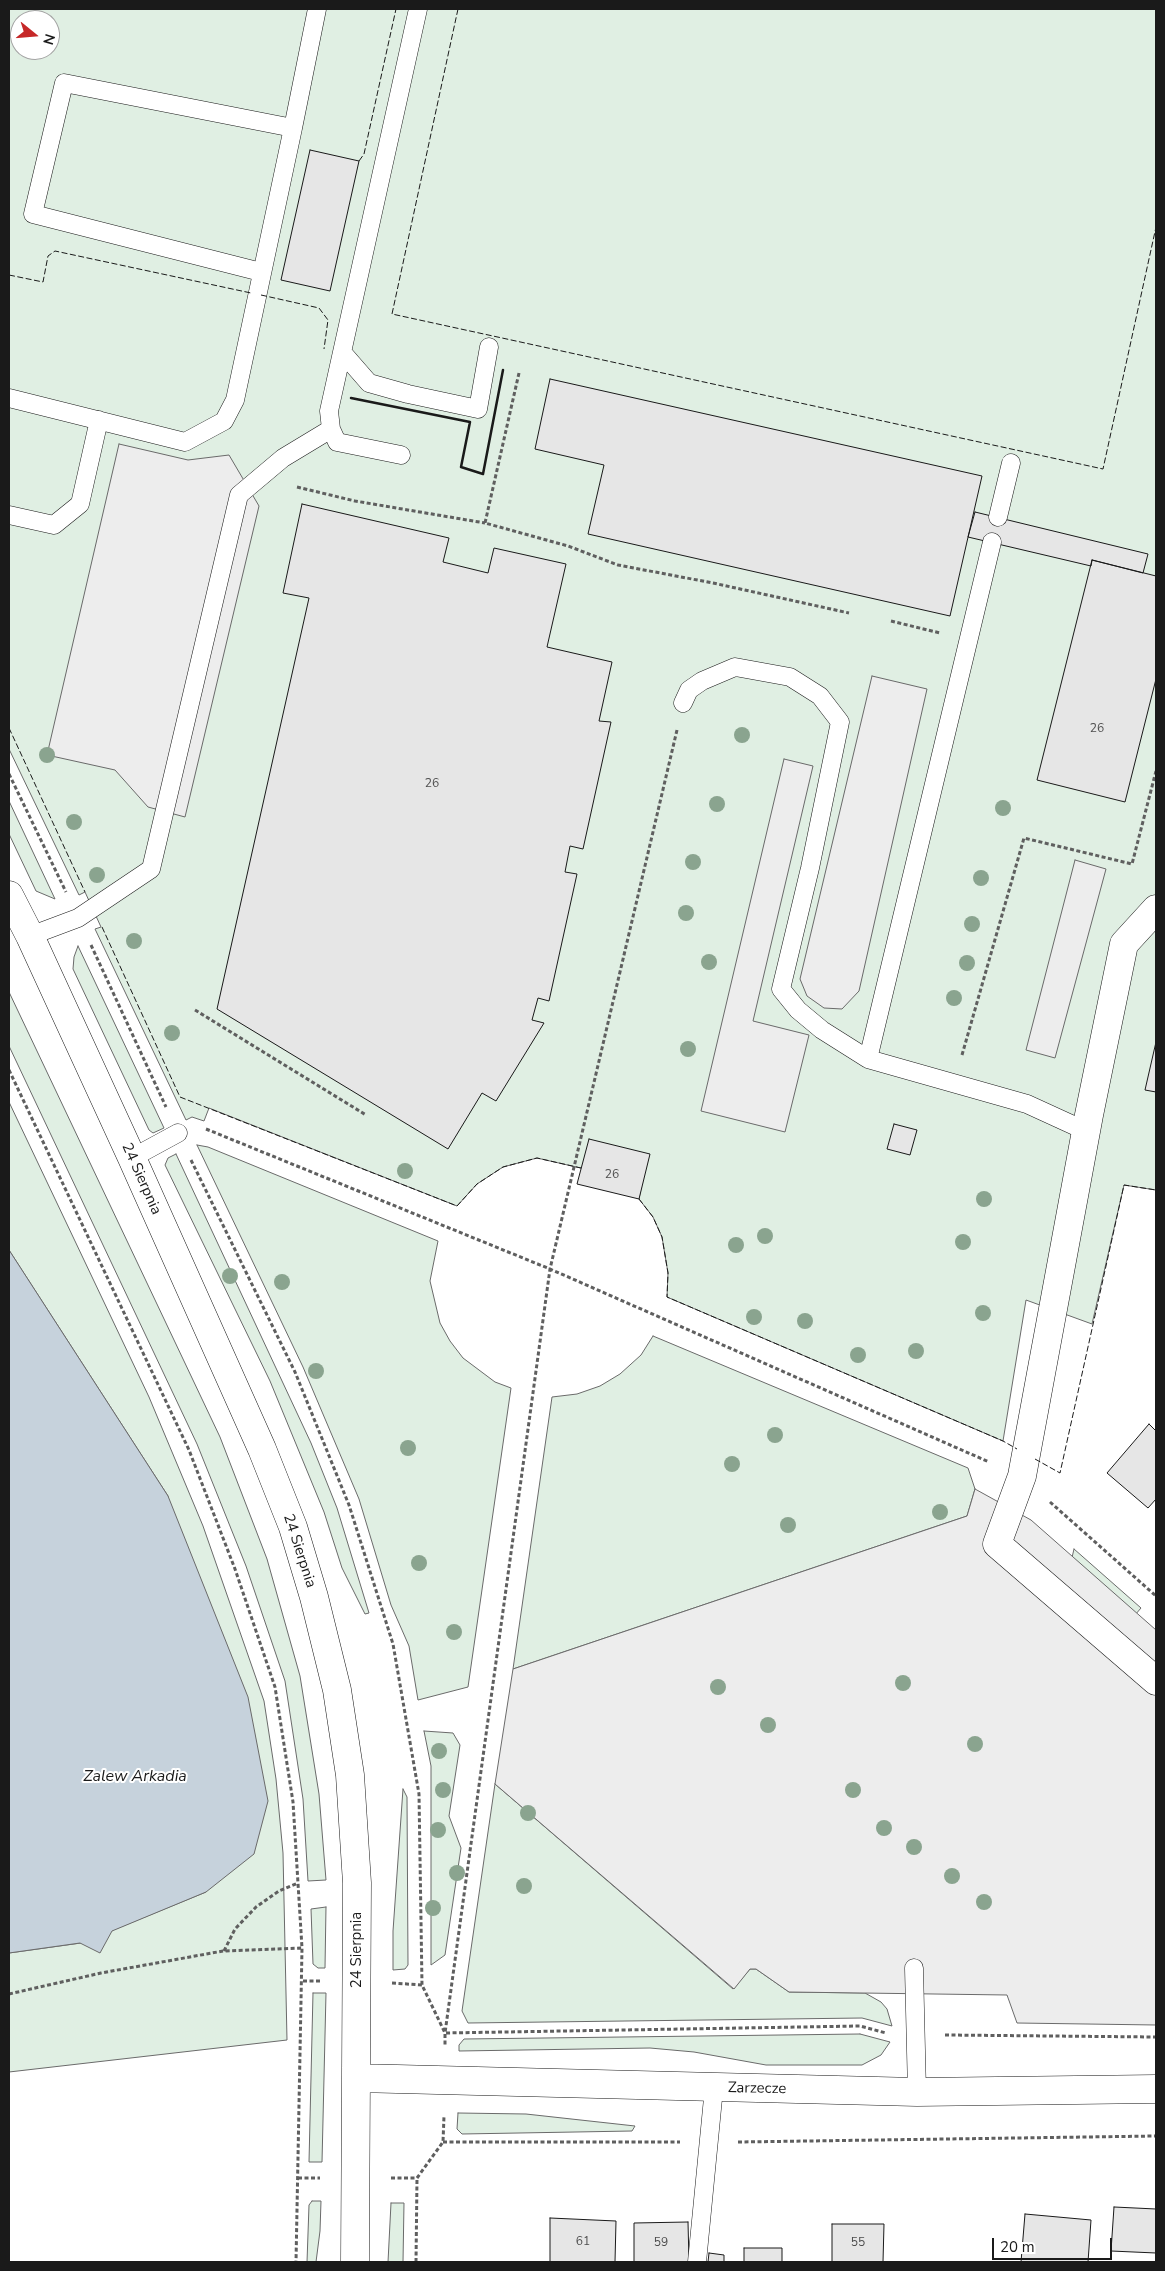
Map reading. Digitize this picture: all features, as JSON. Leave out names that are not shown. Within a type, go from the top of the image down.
[{"type":"street","name":"24 Sierpnia","points":[[9,895],[30,936],[132,1158],[262,1449],[286,1510],[314,1597],[337,1690],[350,1775],[356,1873],[358,2078],[355,2262]]},
{"type":"street","points":[[1156,908],[1124,944],[1086,1132],[1022,1476],[997,1544],[1156,1681]]},
{"type":"street","name":"Zarzecze","points":[[358,2078],[917,2092],[1156,2089]]},
{"type":"lane","points":[[9,398],[185,442],[224,421],[235,400],[260,272],[293,128],[317,9]]},
{"type":"lane","points":[[401,456],[337,442],[331,429],[329,411],[418,9]]},
{"type":"lane","points":[[260,272],[33,214],[64,83],[293,128]]},
{"type":"lane","points":[[342,352],[369,383],[408,394],[478,409],[489,347]]},
{"type":"lane","points":[[9,515],[54,524],[80,504],[99,420]]},
{"type":"lane","points":[[30,936],[78,918],[151,869],[238,495],[283,458],[331,429]]},
{"type":"lane","points":[[998,518],[1011,463]]},
{"type":"lane","points":[[868,1059],[992,542]]},
{"type":"lane","points":[[683,703],[689,690],[702,681],[735,667],[790,677],[820,696],[840,722],[810,868],[781,989],[798,1010],[822,1030],[868,1059],[1027,1104],[1086,1132]]},
{"type":"lane","points":[[132,1158],[178,1133]]},
{"type":"lane","points":[[914,1968],[917,2092]]},
{"type":"lane","points":[[697,2262],[714,2088]]},
{"type":"path","points":[[485,523],[519,373]]},
{"type":"path","points":[[294,486],[355,501],[485,523],[568,546],[618,565],[713,582],[849,613]]},
{"type":"path","points":[[891,621],[941,633]]},
{"type":"path","points":[[416,2262],[417,2178],[443,2142],[446,2080],[445,2033],[550,1269],[683,703]]},
{"type":"path","points":[[961,1060],[1024,838],[1132,864],[1156,772]]},
{"type":"path","points":[[195,1010],[366,1115]]},
{"type":"path","points":[[9,1070],[189,1450],[235,1569],[275,1687],[293,1802],[302,1948],[296,2262]]},
{"type":"path","points":[[178,1133],[194,1125],[211,1131],[550,1269],[1022,1476],[1156,1596]]},
{"type":"path","points":[[223,1951],[236,1930],[256,1906],[279,1891],[298,1882]]},
{"type":"path","points":[[9,1994],[101,1973],[223,1951],[302,1948]]},
{"type":"path","points":[[422,1985],[445,2033]]},
{"type":"path","points":[[445,2033],[860,2026],[891,2034],[1156,2037]]},
{"type":"path","points":[[443,2142],[708,2142],[1156,2136]]},
{"type":"path","points":[[298,2178],[417,2178]]},
{"type":"green space","points":[[9,9],[1156,9],[1156,1190],[1124,1185],[1092,1324],[1026,1300],[1003,1441],[667,1297],[668,1273],[662,1237],[653,1217],[639,1199],[642,1182],[537,1158],[503,1167],[477,1184],[457,1206],[209,1108],[204,1121],[192,1117],[186,1120],[95,929],[101,927],[85,892],[79,895],[9,749]]},
{"type":"green space","points":[[9,801],[55,899],[36,891],[9,834]]},
{"type":"green space","points":[[78,946],[164,1128],[153,1133],[149,1130],[73,969],[74,957]]},
{"type":"green space","points":[[9,992],[220,1437],[267,1559],[300,1676],[319,1794],[326,1880],[308,1881],[303,1799],[285,1681],[246,1566],[197,1444],[9,1046]]},
{"type":"green space","points":[[9,1102],[149,1397],[203,1526],[264,1701],[276,1779],[283,1853],[287,2040],[9,2072],[9,1953],[81,1943],[206,1892],[168,1496],[9,1250]]},
{"type":"green space","points":[[197,1145],[208,1147],[438,1241],[430,1281],[440,1323],[450,1341],[463,1358],[495,1382],[511,1388],[468,1687],[418,1700],[409,1646],[391,1605],[359,1499],[303,1367]]},
{"type":"green space","points":[[176,1154],[311,1443],[337,1508],[369,1613],[365,1614],[342,1568],[324,1512],[270,1381],[165,1165],[168,1158]]},
{"type":"green space","points":[[653,1336],[968,1468],[975,1489],[967,1516],[513,1669],[552,1397],[577,1394],[600,1386],[620,1374],[641,1355]]},
{"type":"green space","points":[[1074,1549],[1141,1608],[1129,1622],[1071,1562]]},
{"type":"green space","points":[[424,1731],[453,1733],[460,1745],[449,1816],[461,1848],[445,1955],[431,1965],[431,1766]]},
{"type":"green space","points":[[495,1784],[733,1989],[750,1969],[756,1969],[789,1992],[865,1993],[881,2002],[887,2009],[892,2026],[862,2018],[468,2023],[462,2011]]},
{"type":"green space","points":[[403,1789],[407,1797],[408,1965],[405,1969],[393,1970],[393,1931]]},
{"type":"green space","points":[[326,1907],[325,1968],[318,1968],[313,1964],[311,1909]]},
{"type":"green space","points":[[313,1993],[326,1993],[322,2162],[309,2162]]},
{"type":"green space","points":[[860,2034],[890,2042],[881,2055],[862,2065],[766,2065],[694,2052],[650,2048],[459,2051],[459,2045],[464,2039]]},
{"type":"green space","points":[[458,2113],[526,2114],[635,2126],[632,2131],[462,2134],[457,2129]]},
{"type":"green space","points":[[312,2201],[321,2201],[320,2231],[316,2262],[307,2262],[309,2205]]},
{"type":"green space","points":[[391,2203],[404,2203],[403,2262],[388,2262]]},
{"type":"shaded area","points":[[119,444],[188,460],[229,455],[259,506],[185,817],[148,807],[115,770],[47,755]]},
{"type":"shaded area","points":[[872,676],[927,689],[859,991],[842,1009],[824,1008],[807,996],[800,979]]},
{"type":"shaded area","points":[[784,759],[813,766],[753,1021],[809,1035],[785,1132],[701,1111]]},
{"type":"shaded area","points":[[1075,860],[1106,869],[1055,1058],[1026,1050]]},
{"type":"shaded area","points":[[975,1489],[1031,1520],[1156,1630],[1156,2025],[1017,2023],[1007,1995],[789,1992],[756,1969],[750,1969],[734,1989],[495,1784],[513,1669],[967,1516]]},
{"type":"water","name":"Zalew Arkadia","points":[[9,1250],[168,1496],[248,1697],[268,1801],[254,1854],[206,1892],[112,1931],[100,1953],[80,1943],[9,1953]]},
{"type":"building","points":[[310,150],[359,161],[330,291],[281,280]]},
{"type":"building","points":[[550,379],[982,476],[950,616],[588,534],[604,465],[535,449]]},
{"type":"building","points":[[302,504],[449,538],[443,562],[488,573],[494,548],[566,564],[547,647],[612,662],[599,721],[611,722],[583,849],[570,846],[565,872],[577,874],[549,1001],[538,998],[532,1020],[544,1023],[496,1101],[482,1093],[448,1149],[217,1009],[309,598],[283,593]]},
{"type":"building","points":[[975,512],[1148,554],[1143,573],[1092,560],[1091,566],[968,537]]},
{"type":"building","points":[[1092,560],[1156,576],[1156,679],[1125,802],[1037,780]]},
{"type":"building","points":[[1156,1042],[1156,1092],[1145,1090]]},
{"type":"building","points":[[894,1124],[917,1130],[910,1155],[887,1149]]},
{"type":"building","points":[[589,1139],[650,1154],[639,1199],[577,1184]]},
{"type":"building","points":[[1149,1424],[1156,1431],[1156,1499],[1148,1508],[1107,1473]]},
{"type":"building","points":[[1114,2207],[1156,2209],[1156,2253],[1111,2251]]},
{"type":"building","points":[[1025,2214],[1091,2220],[1088,2262],[1021,2262]]},
{"type":"building","points":[[550,2218],[616,2221],[615,2262],[550,2262]]},
{"type":"building","points":[[688,2222],[689,2262],[634,2262],[634,2223]]},
{"type":"building","points":[[832,2224],[884,2224],[883,2262],[832,2262]]},
{"type":"building","points":[[744,2248],[782,2248],[782,2262],[744,2262]]},
{"type":"building","points":[[709,2253],[724,2255],[724,2262],[708,2262]]},
{"type":"fence","points":[[359,161],[364,154],[396,9]]},
{"type":"fence","points":[[458,9],[392,314],[1103,469],[1156,227]]},
{"type":"fence","points":[[9,275],[43,282],[48,256],[55,251],[251,293]]},
{"type":"fence","points":[[261,295],[319,308],[328,320],[324,349]]},
{"type":"fence","points":[[9,728],[85,892]]},
{"type":"fence","points":[[102,927],[180,1097],[457,1206],[477,1184],[503,1167],[537,1158],[581,1168]]},
{"type":"fence","points":[[1035,1459],[1060,1473],[1124,1185],[1156,1190]]},
{"type":"fence","points":[[639,1199],[653,1217],[662,1237],[668,1273],[667,1297],[1003,1441],[1017,1449]]},
{"type":"wall","points":[[351,398],[470,422],[461,467],[483,474],[503,370]]}]
